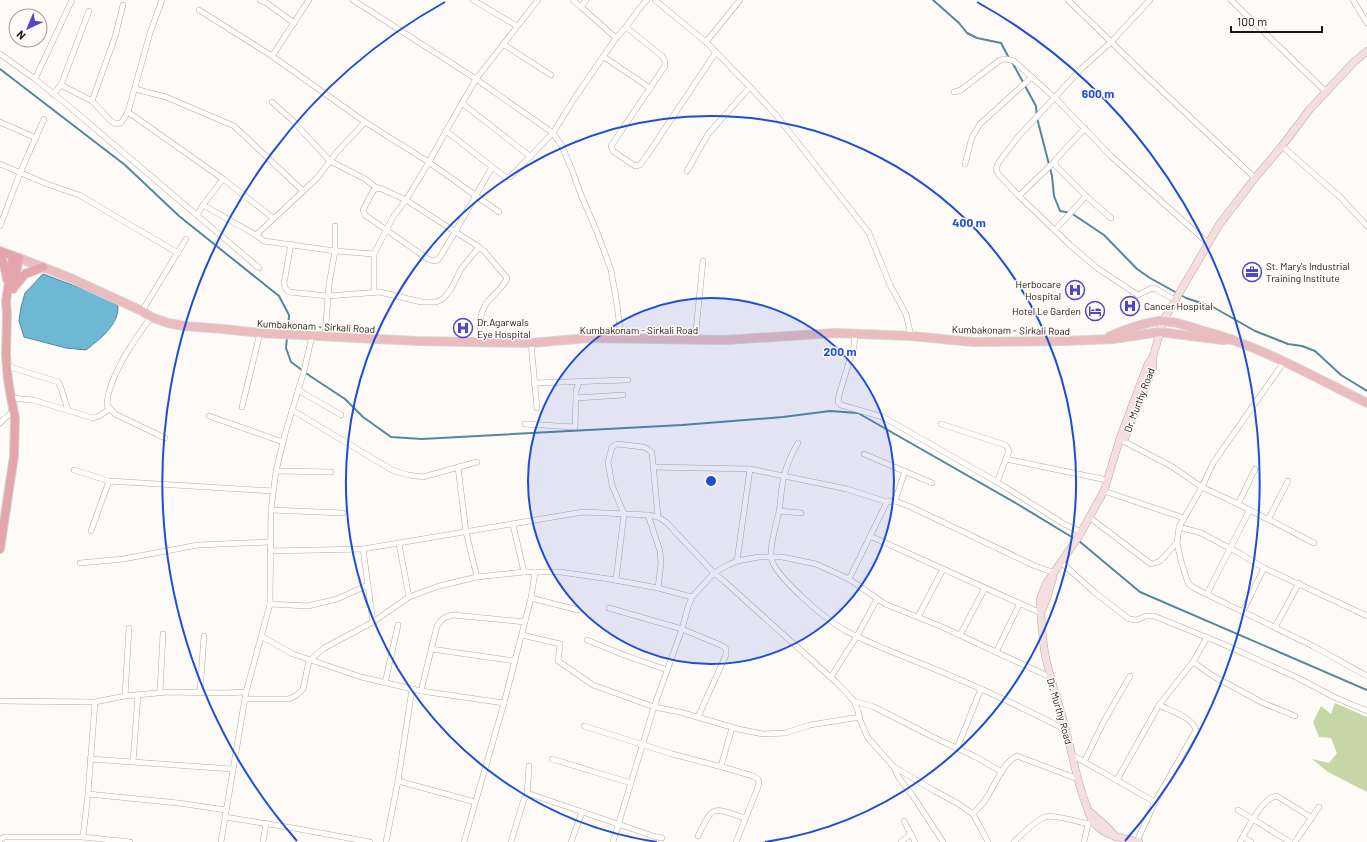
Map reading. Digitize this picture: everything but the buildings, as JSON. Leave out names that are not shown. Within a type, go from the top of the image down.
[{"type":"highway","name":"Kumbakonam - Sirkali Road","points":[[0,253],[16,257]]},
{"type":"highway","points":[[0,253],[11,286]]},
{"type":"highway","points":[[0,549],[14,456],[15,419],[8,380],[6,301],[11,286],[16,257]]},
{"type":"highway","points":[[11,286],[25,274],[43,267]]},
{"type":"main road","name":"Dr. Murthy Road","points":[[1112,463],[1131,424],[1153,368],[1153,357],[1163,321],[1220,225],[1310,109],[1367,50]]},
{"type":"main road","name":"Kumbakonam - Sirkali Road","points":[[16,257],[68,277],[142,311],[151,317],[168,323],[260,334],[417,341],[531,343],[588,338],[725,340],[835,333],[879,336],[911,336],[973,342],[1102,340],[1160,332],[1223,340],[1231,339]]},
{"type":"main road","name":"Kumbakonam - Sirkali Road","points":[[1102,340],[1112,335],[1150,323],[1163,321],[1174,322],[1223,336],[1258,349],[1367,403]]},
{"type":"main road","name":"Dr. Murthy Road","points":[[1138,842],[1116,837],[1104,832],[1091,823],[1050,677],[1045,653],[1041,612],[1054,574],[1080,534],[1104,491],[1120,438],[1148,364],[1153,357]]},
{"type":"main road","points":[[1088,810],[1116,837]]},
{"type":"street","points":[[35,79],[72,0]]},
{"type":"street","points":[[61,85],[92,101],[111,121],[116,124],[121,123],[128,112],[150,33],[162,0]]},
{"type":"street","points":[[260,0],[294,23]]},
{"type":"street","points":[[272,56],[310,0]]},
{"type":"street","points":[[353,0],[476,79],[553,133],[562,146],[611,270],[618,304],[620,338]]},
{"type":"street","points":[[473,0],[517,26]]},
{"type":"street","points":[[374,292],[374,254],[393,217],[406,200],[429,162],[476,79],[538,0]]},
{"type":"street","points":[[573,0],[616,38]]},
{"type":"street","points":[[581,7],[586,0]]},
{"type":"street","points":[[446,131],[505,177],[510,177],[553,133],[574,99],[616,38],[647,0]]},
{"type":"street","points":[[654,0],[706,42],[776,115],[869,232],[890,285],[906,314],[911,336]]},
{"type":"street","points":[[706,42],[740,0]]},
{"type":"street","points":[[1068,0],[1110,42],[1255,178]]},
{"type":"street","points":[[1231,0],[1326,92]]},
{"type":"street","points":[[1352,0],[1367,23]]},
{"type":"street","points":[[1148,1],[1110,42],[1081,69],[1018,137],[998,163],[996,170],[1019,196],[1070,245],[1097,268],[1138,295],[1152,288],[1176,298]]},
{"type":"street","points":[[92,101],[115,37],[123,5]]},
{"type":"street","points":[[198,10],[272,56],[365,122],[429,162],[499,212]]},
{"type":"street","points":[[53,94],[61,85],[88,11]]},
{"type":"street","points":[[626,27],[662,56],[666,61],[665,66],[611,146],[613,151],[635,166],[640,165],[646,157],[716,52]]},
{"type":"street","points":[[503,44],[551,75]]},
{"type":"street","points":[[0,54],[35,79],[258,268]]},
{"type":"street","points":[[604,57],[650,88]]},
{"type":"street","points":[[954,92],[961,90],[1000,60],[1006,59],[1014,61],[1055,98],[1112,157],[1210,244]]},
{"type":"street","points":[[965,164],[972,137],[980,124],[1032,77]]},
{"type":"street","points":[[687,171],[708,134],[750,87]]},
{"type":"street","points":[[134,89],[166,96],[234,126],[303,191]]},
{"type":"street","points":[[272,102],[292,120],[330,161],[364,179],[377,188],[406,200],[484,251],[507,278],[502,287],[487,301],[481,314],[480,342]]},
{"type":"street","points":[[462,103],[531,157]]},
{"type":"street","points":[[128,112],[223,179],[273,218]]},
{"type":"street","points":[[0,226],[20,173],[44,119]]},
{"type":"street","points":[[0,122],[36,138]]},
{"type":"street","points":[[256,234],[303,191],[365,122]]},
{"type":"street","points":[[1019,196],[1055,161],[1085,128]]},
{"type":"street","points":[[1282,146],[1341,198],[1367,226]]},
{"type":"street","points":[[1055,161],[1056,166],[1086,196],[1112,218]]},
{"type":"street","points":[[0,164],[47,184],[79,195],[178,254]]},
{"type":"street","points":[[377,188],[373,192],[363,210],[365,216],[428,259],[434,261],[438,260],[456,232],[492,167]]},
{"type":"street","points":[[197,215],[223,179]]},
{"type":"street","points":[[1055,230],[1086,196]]},
{"type":"street","points":[[203,205],[256,234],[264,241],[335,251],[374,254]]},
{"type":"street","points":[[325,336],[328,296],[335,251],[335,226]]},
{"type":"street","points":[[142,311],[186,239]]},
{"type":"street","points":[[291,244],[284,283],[285,288],[289,292],[328,296],[380,292],[421,302],[436,302],[443,299],[451,289],[461,269],[479,247]]},
{"type":"street","points":[[695,340],[703,261]]},
{"type":"street","points":[[151,317],[128,351],[116,375],[108,396],[107,405],[115,414],[165,438]]},
{"type":"street","points":[[242,407],[260,334]]},
{"type":"street","points":[[855,334],[854,346],[839,395],[838,402],[841,406],[884,417],[997,482],[1080,534]]},
{"type":"street","points":[[221,842],[246,692],[270,604],[271,510],[276,470],[312,336]]},
{"type":"street","points":[[531,343],[537,408]]},
{"type":"street","points":[[1284,362],[1213,463],[1202,487],[1180,527],[1178,543],[1188,583],[1194,588],[1320,649],[1367,676]]},
{"type":"street","points":[[7,366],[58,382],[68,410]]},
{"type":"street","points":[[534,383],[628,380]]},
{"type":"street","points":[[525,424],[575,427],[576,398],[579,382]]},
{"type":"street","points":[[298,390],[341,415]]},
{"type":"street","points":[[576,398],[623,395]]},
{"type":"street","points":[[11,398],[33,400],[92,418],[99,416],[110,409]]},
{"type":"street","points":[[292,410],[392,470],[408,475],[423,477],[477,462]]},
{"type":"street","points":[[0,423],[13,411]]},
{"type":"street","points":[[209,416],[283,442]]},
{"type":"street","points":[[941,424],[1007,447],[1008,451],[1006,458],[997,482]]},
{"type":"street","points":[[1123,441],[1171,466],[1202,487],[1314,543]]},
{"type":"street","points":[[798,443],[792,454],[784,476],[771,557],[780,574],[787,582],[823,614],[847,632],[884,649],[951,675],[1066,730]]},
{"type":"street","points":[[616,580],[624,514],[612,485],[608,462],[612,447],[617,444],[643,447],[652,453],[658,517]]},
{"type":"street","points":[[864,454],[932,483]]},
{"type":"street","points":[[1006,458],[1107,480]]},
{"type":"street","points":[[458,467],[466,532],[477,577]]},
{"type":"street","points":[[653,467],[750,469],[847,490],[887,502],[895,501],[1054,574]]},
{"type":"street","points":[[737,561],[750,469]]},
{"type":"street","points":[[1238,504],[1255,469]]},
{"type":"street","points":[[74,470],[109,481],[273,491]]},
{"type":"street","points":[[276,470],[332,472]]},
{"type":"street","points":[[895,501],[905,471]]},
{"type":"street","points":[[91,531],[109,481]]},
{"type":"street","points":[[1268,519],[1288,481]]},
{"type":"street","points":[[1104,491],[1184,518]]},
{"type":"street","points":[[849,579],[887,502]]},
{"type":"street","points":[[271,510],[343,513]]},
{"type":"street","points":[[779,511],[801,513]]},
{"type":"street","points":[[1207,594],[1229,548],[1250,511]]},
{"type":"street","points":[[270,551],[363,549],[583,512],[648,515],[658,517],[666,522],[714,573],[831,678],[854,701],[868,738],[894,767],[957,803],[973,814],[988,842]]},
{"type":"street","points":[[648,515],[660,551],[661,563],[658,588]]},
{"type":"street","points":[[1089,517],[1153,564],[1160,561],[1178,543]]},
{"type":"street","points":[[512,525],[524,572]]},
{"type":"street","points":[[1180,527],[1202,533],[1264,568],[1367,616]]},
{"type":"street","points":[[870,536],[984,588],[1041,612]]},
{"type":"street","points":[[80,563],[123,559],[198,545],[270,542]]},
{"type":"street","points":[[399,544],[409,597]]},
{"type":"street","points":[[363,549],[373,622]]},
{"type":"street","points":[[613,842],[654,707],[682,629],[688,607],[692,598],[714,573],[737,561],[759,557],[782,557],[816,564],[849,579],[885,604],[960,635],[1050,677]]},
{"type":"street","points":[[1062,563],[1093,592],[1129,619],[1137,620],[1146,616],[1154,616],[1207,637],[1367,711]]},
{"type":"street","points":[[1243,611],[1264,568]]},
{"type":"street","points":[[918,617],[943,569]]},
{"type":"street","points":[[245,699],[289,699],[297,696],[303,689],[309,661],[324,648],[373,622],[409,597],[439,586],[477,577],[524,572],[560,572],[658,588],[692,598]]},
{"type":"street","points":[[464,842],[522,635],[531,598],[535,572]]},
{"type":"street","points":[[1275,627],[1299,584]]},
{"type":"street","points":[[270,604],[308,606],[337,599],[368,585]]},
{"type":"street","points":[[960,635],[984,588]]},
{"type":"street","points":[[531,598],[578,610]]},
{"type":"street","points":[[831,678],[857,636],[877,599]]},
{"type":"street","points":[[996,652],[1020,603]]},
{"type":"street","points":[[609,608],[682,629],[723,646],[726,649],[727,652],[698,717]]},
{"type":"street","points":[[421,691],[437,626],[446,616],[453,614],[525,622]]},
{"type":"street","points":[[385,683],[398,625]]},
{"type":"street","points":[[125,696],[129,628]]},
{"type":"street","points":[[160,692],[163,634]]},
{"type":"street","points":[[522,635],[560,644],[558,660],[593,685],[654,707],[680,712],[732,728],[763,734],[785,733],[810,725],[860,717]]},
{"type":"street","points":[[200,692],[204,636]]},
{"type":"street","points":[[261,636],[309,661],[361,677],[421,691],[504,703]]},
{"type":"street","points":[[1117,780],[1150,720],[1193,662],[1207,637]]},
{"type":"street","points":[[587,640],[667,670]]},
{"type":"street","points":[[431,649],[515,660]]},
{"type":"street","points":[[1193,662],[1214,676],[1263,703],[1295,716]]},
{"type":"street","points":[[1084,762],[1104,721],[1130,676]]},
{"type":"street","points":[[386,842],[398,781],[412,689]]},
{"type":"street","points":[[957,748],[981,689]]},
{"type":"street","points":[[0,701],[95,702],[125,696],[160,692],[246,692]]},
{"type":"street","points":[[133,762],[138,695]]},
{"type":"street","points":[[854,701],[874,707],[974,756],[1002,772]]},
{"type":"street","points":[[83,838],[95,702]]},
{"type":"street","points":[[1138,842],[1156,802],[1196,730],[1194,725],[1188,720],[1160,706]]},
{"type":"street","points":[[584,726],[643,746],[721,766],[754,776],[758,779],[758,787],[736,842]]},
{"type":"street","points":[[721,766],[732,728]]},
{"type":"street","points":[[1072,755],[1156,802]]},
{"type":"street","points":[[973,814],[985,800],[1013,757],[1017,756],[1078,779]]},
{"type":"street","points":[[90,759],[232,769]]},
{"type":"street","points":[[552,760],[631,783]]},
{"type":"street","points":[[511,842],[524,799],[527,796],[529,766]]},
{"type":"street","points":[[894,767],[899,778],[944,842]]},
{"type":"street","points":[[398,781],[475,802]]},
{"type":"street","points":[[88,794],[178,803],[226,810]]},
{"type":"street","points":[[527,796],[533,794],[582,812],[662,838]]},
{"type":"street","points":[[1240,842],[1253,819],[1268,799],[1272,797],[1277,796],[1312,818]]},
{"type":"street","points":[[1295,842],[1319,807]]},
{"type":"street","points":[[1238,810],[1290,842]]},
{"type":"street","points":[[698,836],[712,811],[722,811],[745,818]]},
{"type":"street","points":[[571,842],[582,812]]},
{"type":"street","points":[[1014,842],[1038,820],[1046,816],[1091,823],[1084,842]]},
{"type":"street","points":[[225,817],[370,842]]},
{"type":"street","points":[[904,820],[915,842]]},
{"type":"street","points":[[263,842],[266,823]]},
{"type":"street","points":[[901,842],[911,834]]},
{"type":"street","points":[[0,840],[4,837],[46,840],[83,838],[130,842]]},
{"type":"street","points":[[1243,837],[1251,842]]},
{"type":"green space","points":[[1335,703],[1367,717],[1367,792],[1328,772],[1312,759],[1329,763],[1337,753],[1331,738],[1319,737],[1313,722],[1321,706],[1331,714]]},
{"type":"water","points":[[43,274],[107,298],[118,306],[112,326],[102,337],[86,350],[66,348],[24,337],[19,321],[25,293]]},
{"type":"waterway","points":[[933,0],[959,23],[967,33],[977,38],[1001,43],[1009,58]]},
{"type":"waterway","points":[[1012,62],[1036,106],[1037,118],[1052,176],[1054,196],[1060,211],[1071,213],[1104,235],[1137,269],[1150,278],[1186,298],[1213,307],[1255,331],[1288,344],[1302,346],[1315,351],[1341,375],[1367,391]]},
{"type":"waterway","points":[[0,69],[125,165],[179,216],[279,296],[289,315],[288,333]]},
{"type":"waterway","points":[[287,337],[286,348],[291,362],[345,399],[363,417],[391,437],[422,439],[682,425],[783,417],[830,411],[858,413],[1019,505],[1075,539]]},
{"type":"waterway","points":[[1079,541],[1140,592],[1367,690]]},
{"type":"place","name":"St. Mary's Industrial Training Institute","points":[[1252,272]]},
{"type":"place","name":"Herbocare Hospital","points":[[1075,290]]},
{"type":"place","name":"Cancer Hospital","points":[[1130,306]]},
{"type":"place","name":"Hotel Le Garden","points":[[1095,311]]},
{"type":"place","name":"Dr.Agarwals Eye Hospital","points":[[463,328]]}]
